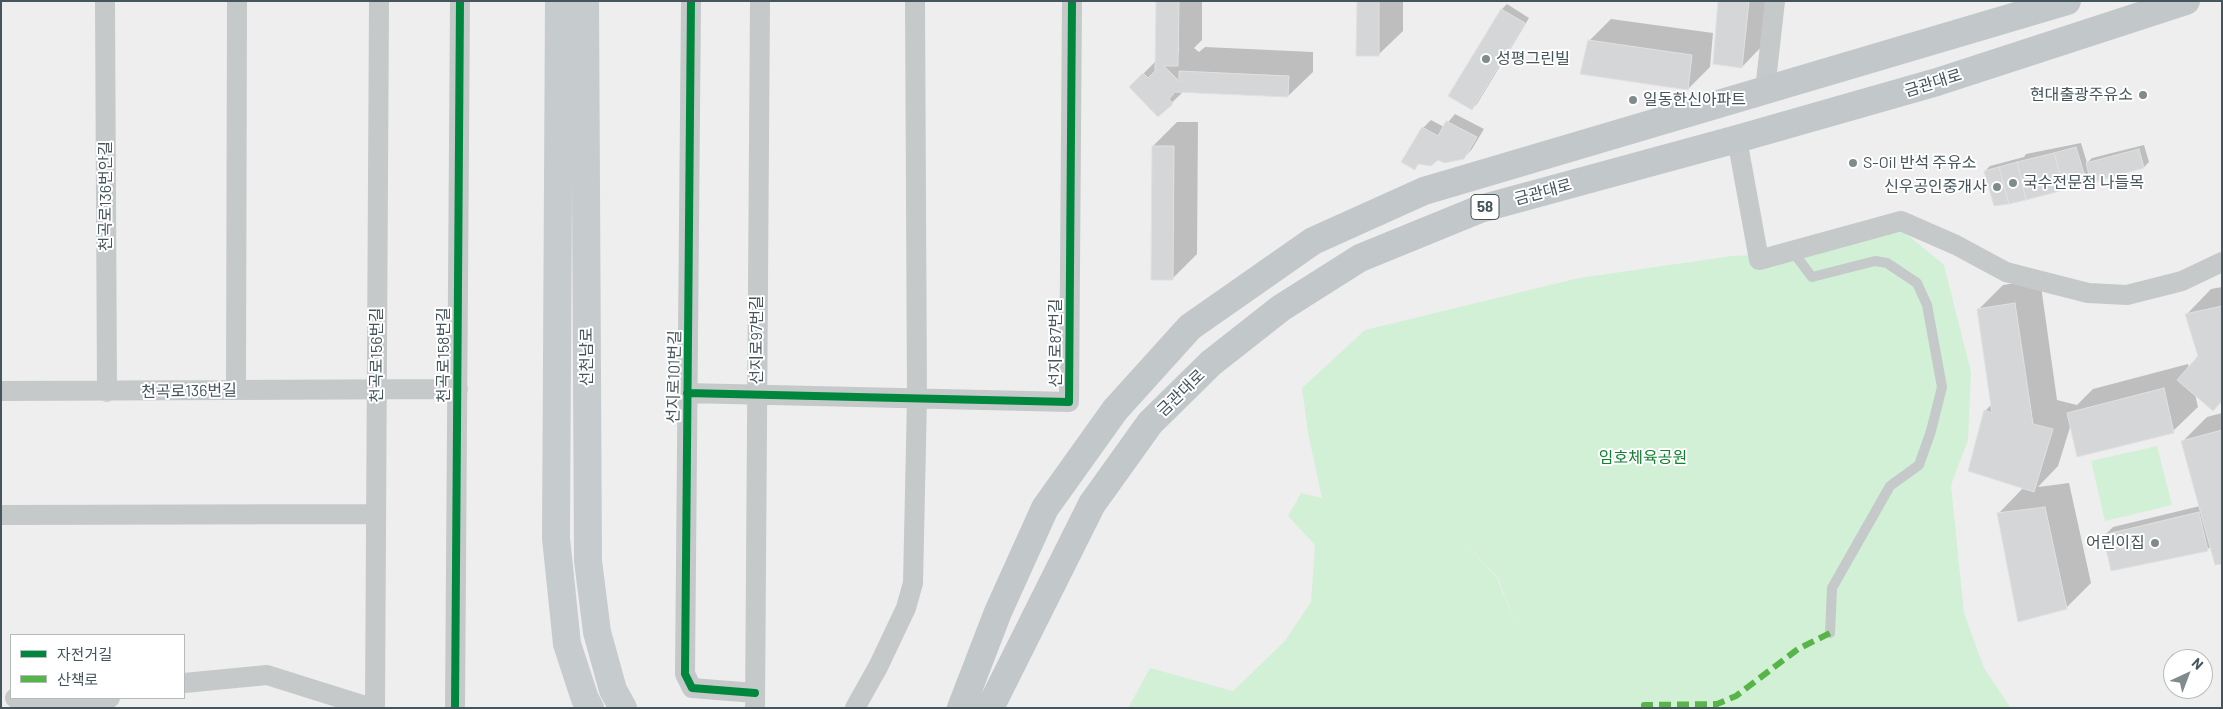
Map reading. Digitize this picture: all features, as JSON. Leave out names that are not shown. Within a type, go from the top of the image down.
[{"type":"main road","name":"선천남로","points":[[559,1],[556,538],[567,644],[585,699],[590,708]]},
{"type":"main road","name":"선천남로","points":[[585,1],[588,561],[597,632],[613,690],[623,708]]},
{"type":"main road","name":"금관대로","points":[[961,708],[998,612],[1045,508],[1115,410],[1190,327],[1313,241],[1424,191],[2067,1]]},
{"type":"main road","name":"금관대로","points":[[990,708],[1092,504],[1150,423],[1211,363],[1281,308],[1360,258],[1480,209],[1737,140],[1937,82],[2186,1]]},
{"type":"street","name":"천곡로136번안길","points":[[105,1],[107,392]]},
{"type":"street","points":[[236,390],[237,1]]},
{"type":"street","name":"천곡로156번길","points":[[373,708],[379,1]]},
{"type":"street","name":"천곡로158번길","points":[[454,708],[460,1]]},
{"type":"street","name":"선지로101번길","points":[[691,1],[685,674],[692,688],[755,701]]},
{"type":"street","name":"선지로97번길","points":[[755,701],[760,1]]},
{"type":"street","points":[[855,708],[878,667],[906,608],[913,583],[917,399],[915,1]]},
{"type":"street","name":"선지로87번길","points":[[687,393],[1069,402],[1072,1]]},
{"type":"street","points":[[1765,90],[1775,1]]},
{"type":"street","points":[[1737,140],[1759,260],[1901,221],[1956,245],[2006,272],[2088,293],[2127,295],[2182,281],[2222,262]]},
{"type":"street","name":"천곡로136번길","points":[[1,391],[458,389]]},
{"type":"street","points":[[1,516],[376,514]]},
{"type":"street","points":[[185,683],[267,675],[373,708]]},
{"type":"street","points":[[24,699],[48,702],[94,699]]},
{"type":"lane","points":[[1793,252],[1812,276],[1875,261],[1887,263],[1917,283],[1927,305],[1942,387],[1932,431],[1919,465],[1890,486],[1832,588],[1830,634]]},
{"type":"green space","name":"임호체육공원","points":[[1898,227],[1944,265],[1971,372],[1968,440],[1951,485],[1964,613],[1984,668],[2011,708],[1128,708],[1150,668],[1233,691],[1285,641],[1311,602],[1315,545],[1288,516],[1301,493],[1322,498],[1308,433],[1302,388],[1365,330],[1579,278],[1732,256],[1813,252]],"holes":[[[1451,528],[1498,578],[1520,635],[1497,578]]]},
{"type":"green space","points":[[2157,446],[2172,505],[2105,521],[2091,461]]},
{"type":"building","points":[[1156,1],[1179,1],[1178,66],[1164,66],[1179,81],[1179,71],[1289,76],[1288,97],[1175,92],[1169,99],[1173,104],[1158,117],[1129,87],[1143,73],[1148,78],[1155,71]]},
{"type":"building","points":[[1357,1],[1379,1],[1379,56],[1356,56]]},
{"type":"building","points":[[1718,1],[1749,1],[1742,68],[1713,64]]},
{"type":"building","name":"성평그린빌","points":[[1501,9],[1525,23],[1472,110],[1448,96]]},
{"type":"building","points":[[1588,40],[1692,55],[1688,90],[1580,74]]},
{"type":"building","points":[[1446,121],[1477,137],[1464,159],[1444,163],[1438,160],[1431,166],[1418,164],[1415,170],[1401,162],[1422,127],[1438,136]]},
{"type":"building","points":[[1152,146],[1174,146],[1173,280],[1151,280]]},
{"type":"building","points":[[2076,147],[2087,183],[2064,190],[2054,153]]},
{"type":"building","points":[[2139,149],[2144,168],[2091,183],[2086,163]]},
{"type":"building","points":[[2054,153],[2064,190],[2026,200],[2017,162]]},
{"type":"building","name":"국수전문점 나들목","points":[[2017,162],[2026,200],[2009,204],[1999,167]]},
{"type":"building","name":"신우공인중개사","points":[[1999,167],[2009,204],[1994,206],[1984,171]]},
{"type":"building","points":[[2015,303],[2033,424],[2053,429],[2034,492],[1968,471],[1984,410],[1992,413],[1977,309]]},
{"type":"building","points":[[2222,306],[2222,401],[2213,411],[2177,380],[2198,356],[2185,314]]},
{"type":"building","points":[[2164,388],[2174,433],[2077,457],[2067,413]]},
{"type":"building","points":[[2222,430],[2222,564],[2215,565],[2181,441]]},
{"type":"building","points":[[2045,507],[2067,609],[2018,622],[1997,513]]},
{"type":"building","name":"어린이집","points":[[2199,512],[2208,551],[2111,571],[2103,535]]},
{"type":"marked path","points":[[1644,708],[1644,705],[1717,704],[1736,696],[1798,649],[1830,633]]},
{"type":"cycle path","points":[[455,708],[460,1]]},
{"type":"cycle path","points":[[691,1],[685,674],[692,688],[755,693]]},
{"type":"cycle path","points":[[687,393],[1069,402],[1072,1]]},
{"type":"place","name":"성평그린빌","points":[[1486,59]]},
{"type":"place","name":"현대출광주유소","points":[[2143,95]]},
{"type":"place","name":"일동한신아파트","points":[[1633,100]]},
{"type":"place","name":"S-Oil 반석 주유소","points":[[1853,163]]},
{"type":"place","name":"국수전문점 나들목","points":[[2013,183]]},
{"type":"place","name":"신우공인중개사","points":[[1997,187]]},
{"type":"place","name":"어린이집","points":[[2155,543]]}]
